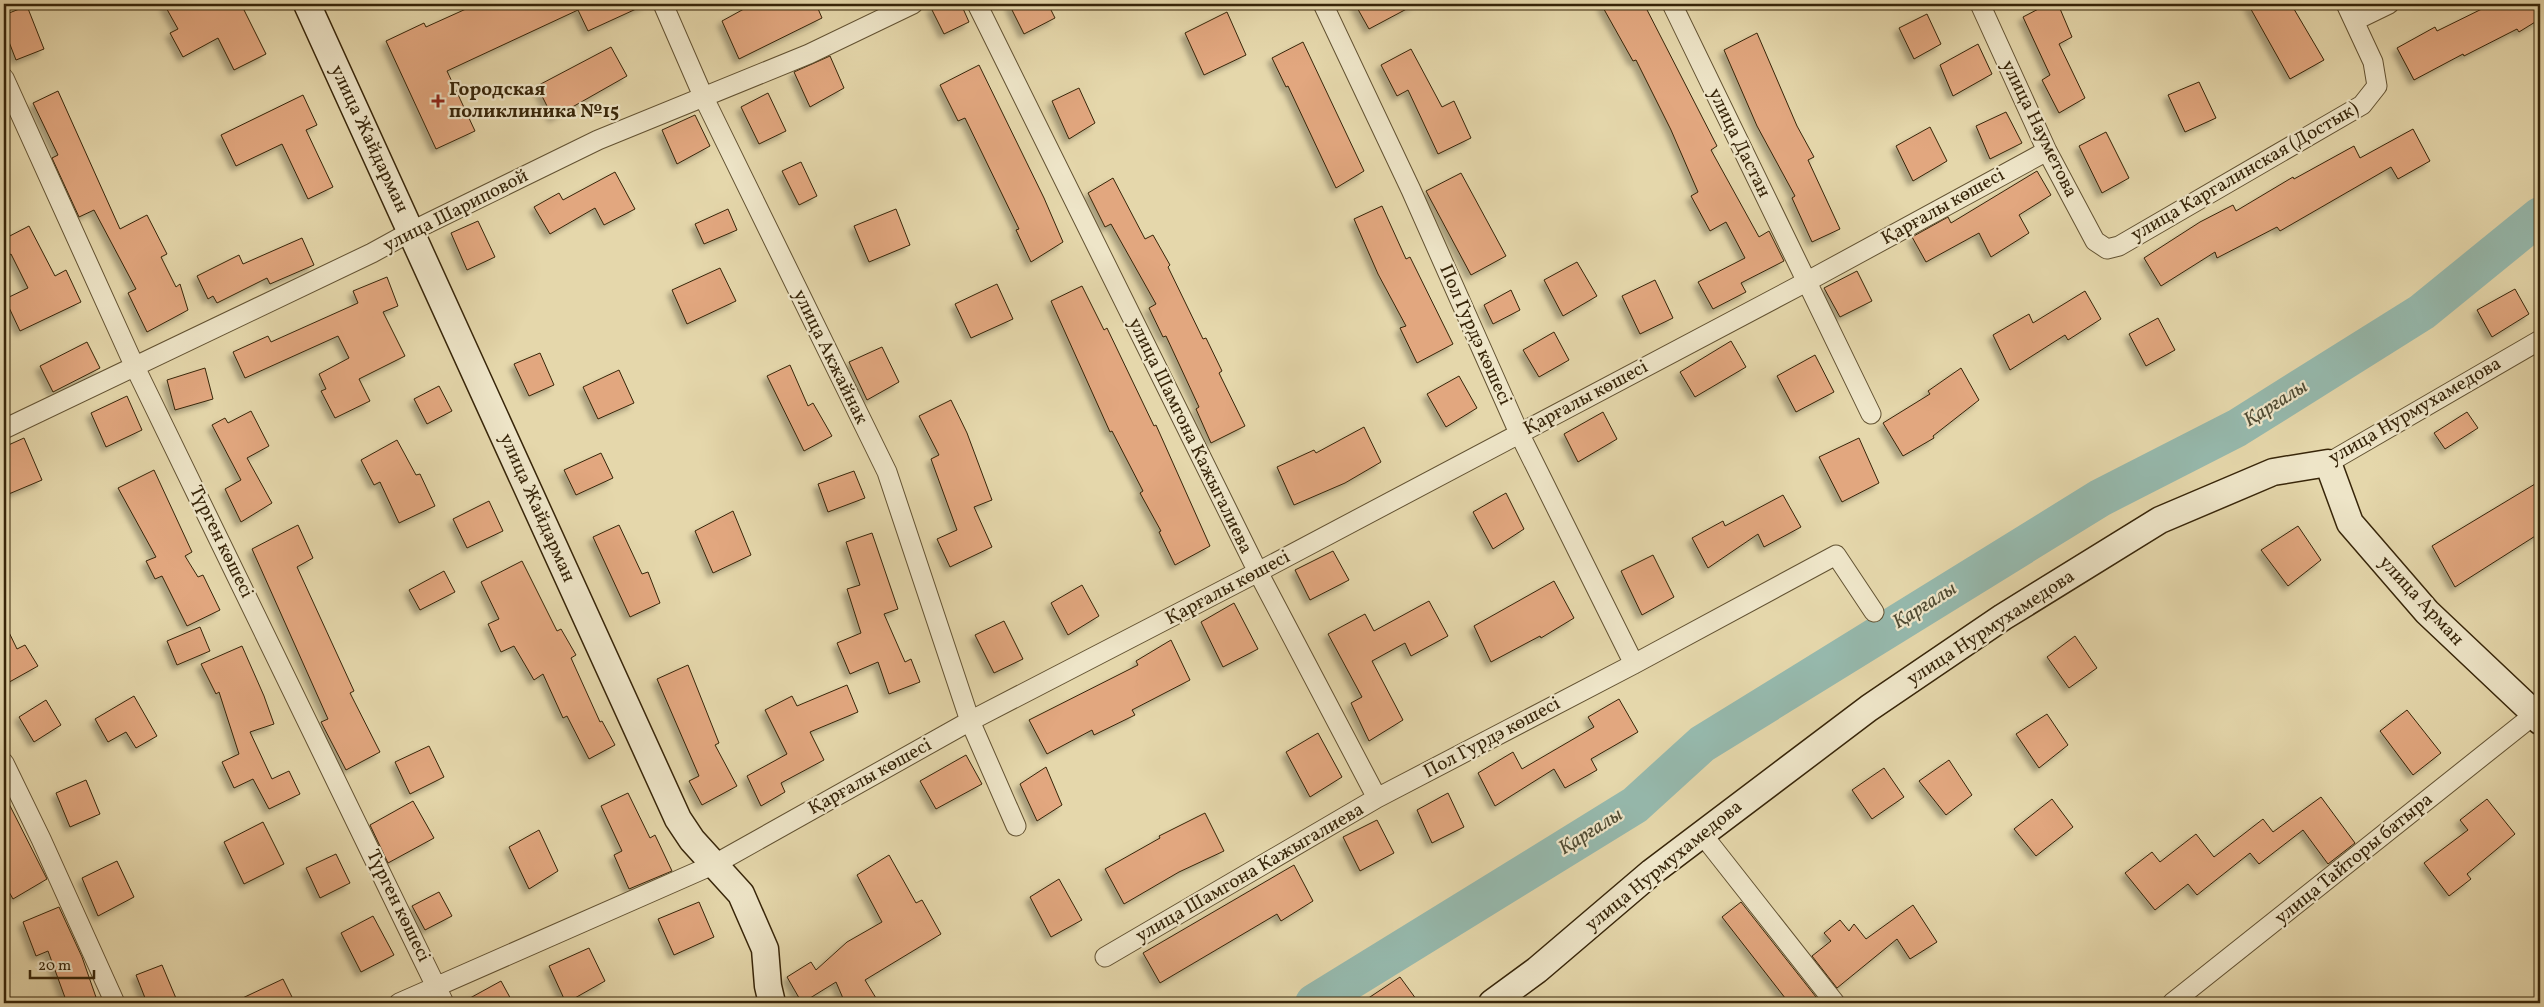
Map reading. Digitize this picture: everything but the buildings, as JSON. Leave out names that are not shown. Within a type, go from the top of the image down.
[{"type":"street","name":"улица Жайдарман","points":[[307,4],[412,231],[678,819],[692,840],[741,894],[765,949],[772,1003]]},
{"type":"street","name":"улица Акжайнак","points":[[663,4],[703,96],[887,472],[970,721],[1016,826]]},
{"type":"street","name":"улица Шариповой","points":[[4,429],[134,365],[180,346],[372,253],[412,231],[598,140],[809,54],[912,4]]},
{"type":"street","name":"улица Шамгона Кажыгалиева","points":[[977,4],[1258,572],[1377,798],[1105,957]]},
{"type":"street","name":"Пол Гурдэ көшесі","points":[[1323,4],[1411,190],[1519,434],[1634,664]]},
{"type":"street","name":"улица Дастан","points":[[1672,4],[1871,414]]},
{"type":"street","name":"улица Науметова","points":[[1980,4],[2047,151],[2095,241],[2107,249]]},
{"type":"street","points":[[2346,4],[2354,21],[2389,4]]},
{"type":"street","name":"улица Каргалинская (Достык)","points":[[2107,249],[2119,246],[2362,105],[2377,86],[2373,62],[2354,21]]},
{"type":"street","name":"Түрген көшесі","points":[[4,78],[134,365],[441,995]]},
{"type":"street","name":"Қарғалы көшесі","points":[[399,1003],[441,995],[715,864],[970,721],[1519,434],[1806,282],[2047,151]]},
{"type":"street","name":"улица Нурмухамедова","points":[[1492,1003],[1537,970],[1652,872],[1869,708],[2004,617],[2160,520],[2273,472],[2328,463],[2540,340]]},
{"type":"street","name":"улица Арман","points":[[2328,463],[2350,523],[2427,612],[2538,718]]},
{"type":"street","name":"Пол Гурдэ көшесі","points":[[1377,798],[1634,664],[1836,555],[1874,612]]},
{"type":"street","name":"улица Тайторы батыра","points":[[2172,1003],[2538,718]]},
{"type":"street","points":[[4,763],[41,839],[115,1003]]},
{"type":"street","points":[[1702,834],[1835,1003]]},
{"type":"waterway","name":"Қарғалы","points":[[1314,1003],[1635,805],[1702,744],[2100,498],[2237,428],[2422,312],[2540,216]]},
{"type":"place","name":"Городская поликлиника №15","points":[[438,101]]}]
